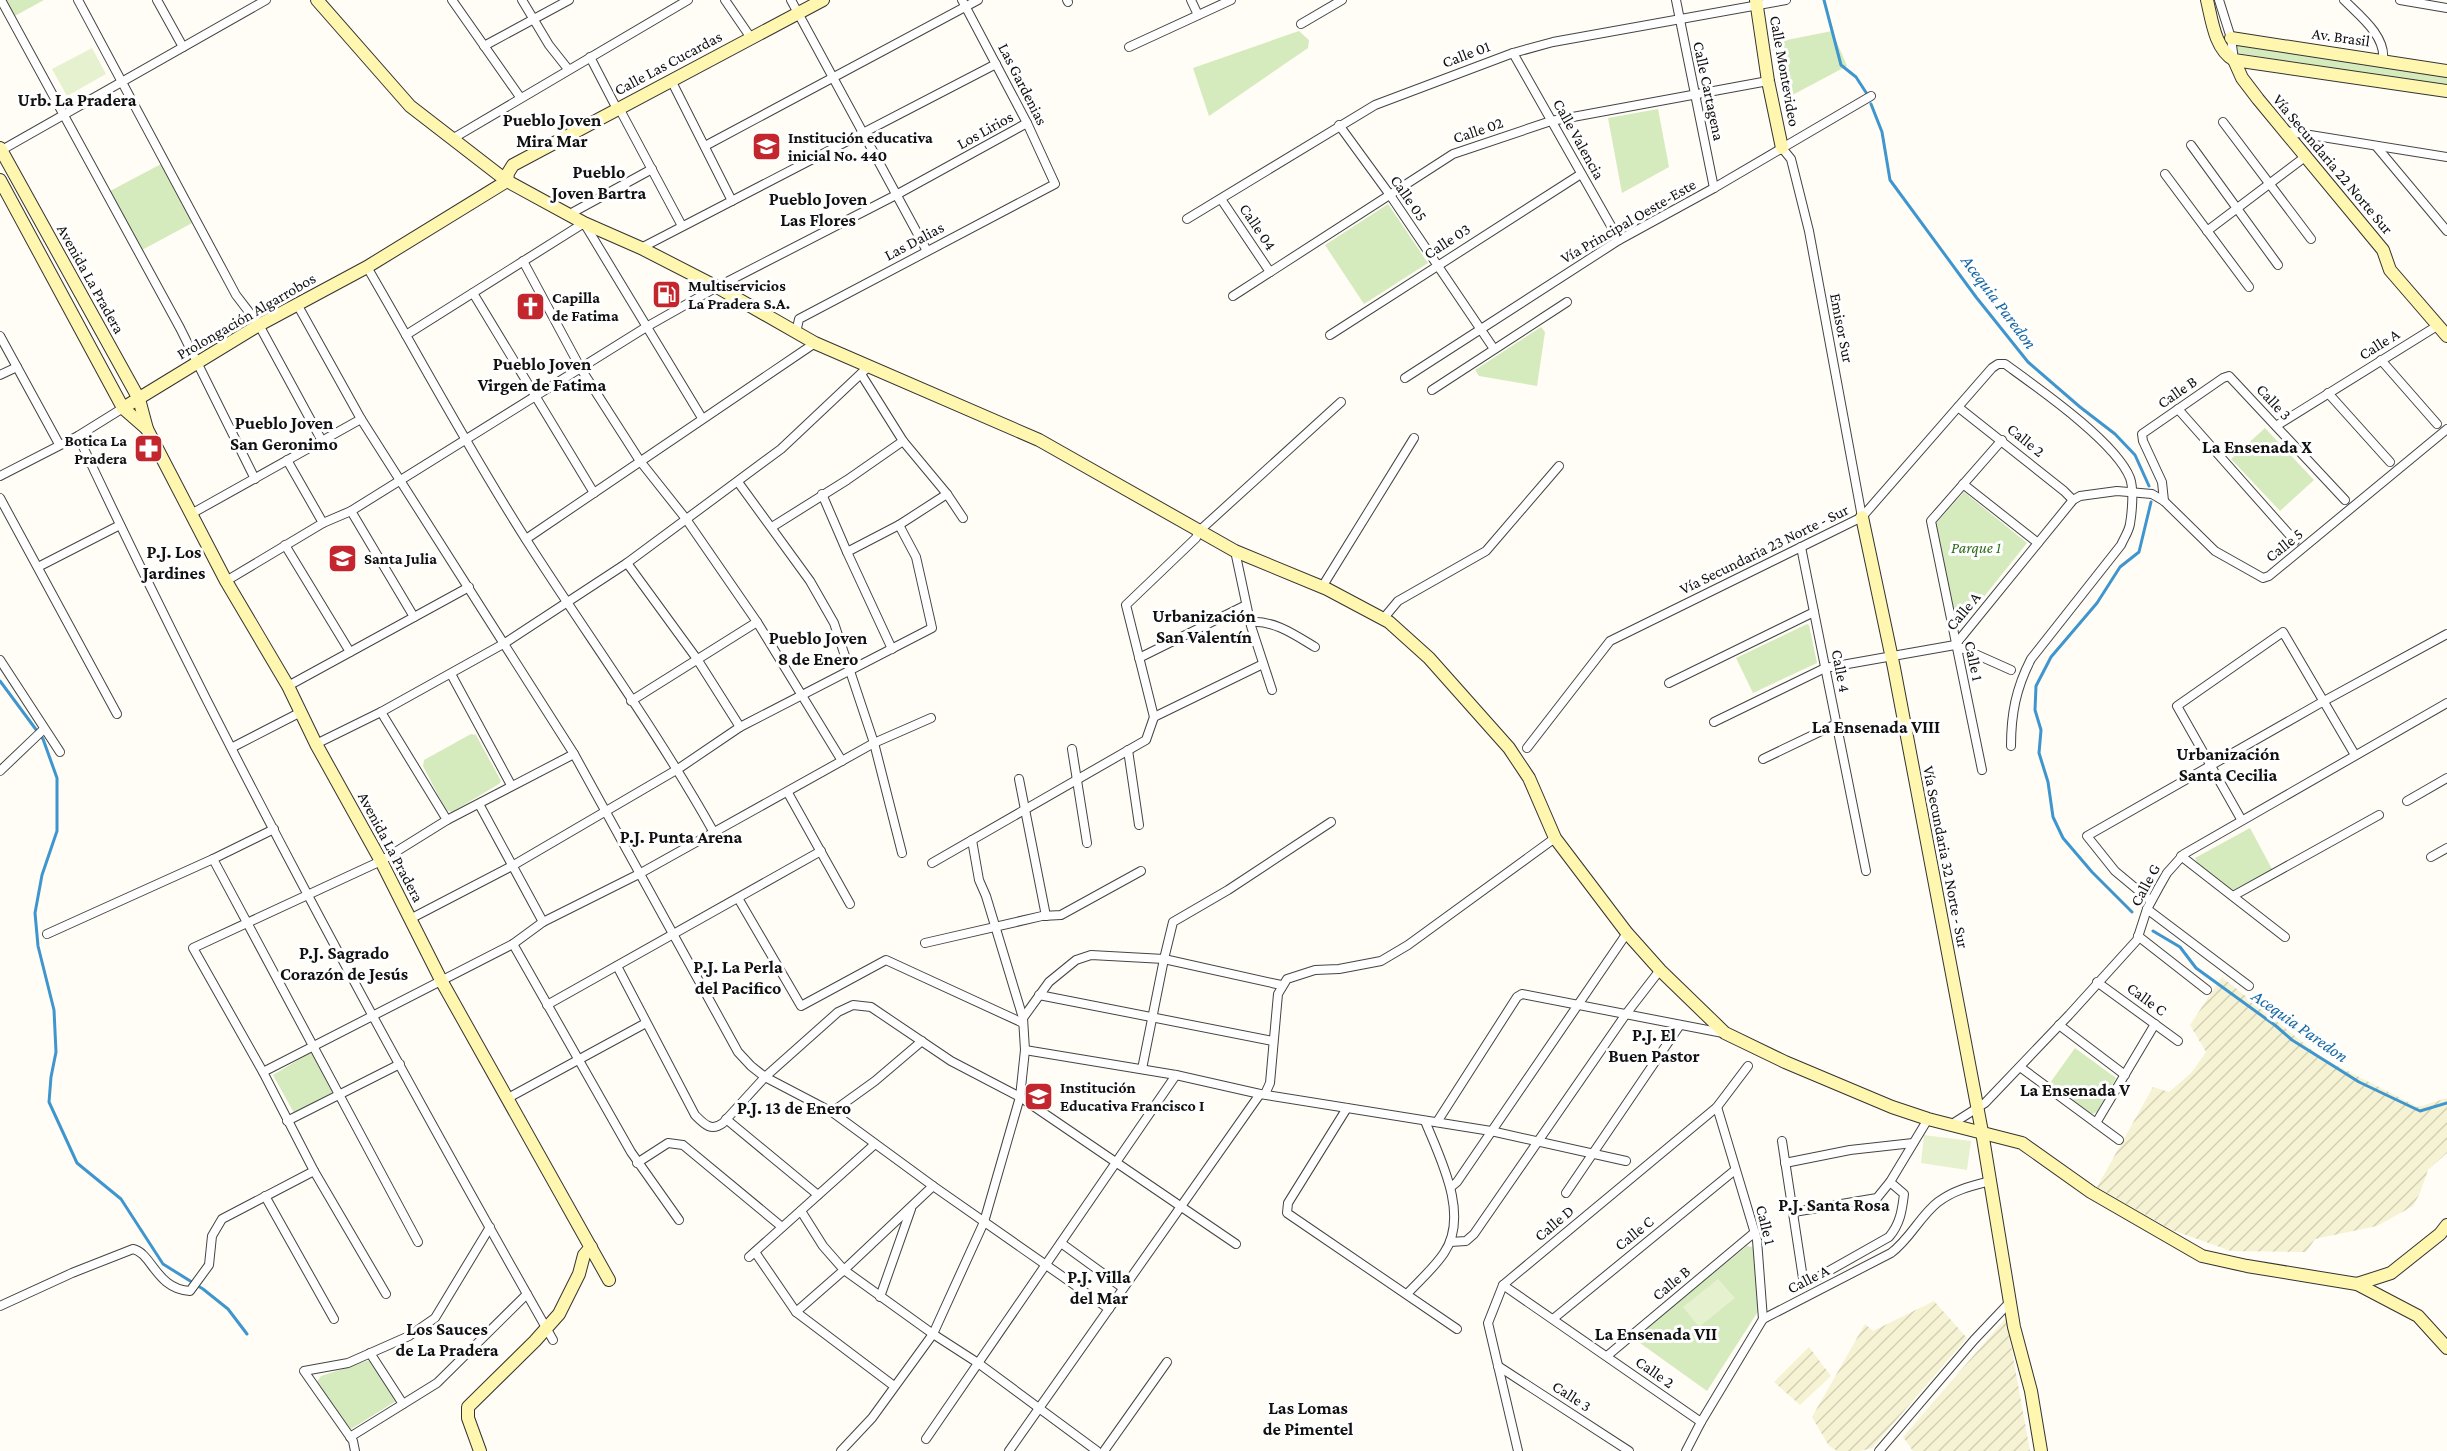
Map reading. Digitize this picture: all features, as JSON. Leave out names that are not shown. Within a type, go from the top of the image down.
[{"type":"street","points":[[1,0],[180,328],[255,479]]},
{"type":"street","points":[[78,0],[236,295],[259,325],[322,441]]},
{"type":"street","points":[[157,0],[183,47]]},
{"type":"street","points":[[0,150],[266,0]]},
{"type":"street","points":[[317,0],[410,106],[507,181],[568,215],[717,286],[795,333],[865,370],[1039,440],[1235,551],[1322,587],[1383,619],[1429,658],[1509,748],[1528,778],[1555,838],[1627,933],[1660,970],[1725,1033]]},
{"type":"street","points":[[452,0],[520,97]]},
{"type":"street","points":[[522,0],[549,45],[568,69]]},
{"type":"street","points":[[484,46],[569,0]]},
{"type":"street","points":[[452,139],[688,0]]},
{"type":"street","points":[[725,0],[751,38]]},
{"type":"street","points":[[791,0],[800,12],[833,78],[927,251]]},
{"type":"street","name":"Calle Las Cucardas","points":[[507,181],[508,173],[513,165],[823,0]]},
{"type":"street","points":[[705,146],[833,78],[964,3],[978,0]]},
{"type":"street","points":[[1191,0],[1198,15]]},
{"type":"street","points":[[1129,47],[1231,0]]},
{"type":"street","points":[[1301,24],[1342,0]]},
{"type":"street","name":"Calle Cartagena","points":[[1676,0],[1714,188]]},
{"type":"street","name":"Calle 01","points":[[1187,219],[1375,105],[1513,52],[1553,42],[1679,20],[1756,3],[1786,0]]},
{"type":"street","points":[[2207,0],[2212,23],[2224,54],[2234,60],[2447,91]]},
{"type":"street","name":"Vía Secundaria 22 Norte Sur","points":[[2219,0],[2234,60],[2241,78],[2383,250],[2390,270],[2447,336]]},
{"type":"street","points":[[2344,0],[2380,41],[2384,52],[2383,60]]},
{"type":"street","points":[[2400,0],[2447,8]]},
{"type":"street","name":"Las Gardenias","points":[[964,3],[1028,123],[1055,184]]},
{"type":"street","name":"Calle Montevideo","points":[[1756,3],[1768,81],[1782,148]]},
{"type":"street","name":"Av. Brasil","points":[[2230,38],[2447,71]]},
{"type":"street","name":"Calle Valencia","points":[[1513,52],[1619,240]]},
{"type":"street","points":[[590,57],[682,226]]},
{"type":"street","points":[[641,248],[996,64]]},
{"type":"street","points":[[671,80],[732,201]]},
{"type":"street","name":"Calle 02","points":[[1233,296],[1453,154],[1551,121],[1768,81]]},
{"type":"street","name":"Vía Principal Oeste-Este","points":[[1405,378],[1619,240],[1714,188],[1871,96]]},
{"type":"street","points":[[2223,122],[2311,239]]},
{"type":"street","name":"Los Lirios","points":[[226,581],[322,523],[351,512],[648,326],[717,286],[896,195],[1028,123]]},
{"type":"street","name":"Calle 05","points":[[1339,125],[1390,195],[1494,349]]},
{"type":"street","points":[[2284,131],[2447,157]]},
{"type":"street","points":[[2192,145],[2278,265]]},
{"type":"street","points":[[2376,146],[2447,231]]},
{"type":"street","name":"Emisor Sur","points":[[1782,148],[1791,159],[1809,231],[1862,517]]},
{"type":"street","name":"Avenida La Pradera","points":[[0,150],[139,399],[147,429],[191,514],[226,581],[288,686],[316,744],[381,861],[442,982],[609,1280]]},
{"type":"street","points":[[2206,231],[2305,157]]},
{"type":"street","points":[[568,215],[652,169]]},
{"type":"street","name":"Calle 03","points":[[1330,335],[1581,174]]},
{"type":"street","points":[[2165,174],[2248,288]]},
{"type":"street","name":"Avenida La Pradera","points":[[0,180],[123,408],[147,429]]},
{"type":"street","name":"Prolongación Algarrobos","points":[[0,476],[78,435],[259,325],[367,267],[507,181]]},
{"type":"street","name":"Las Dalias","points":[[795,333],[799,319],[1055,184]]},
{"type":"street","name":"Calle 04","points":[[1221,199],[1270,272]]},
{"type":"street","points":[[406,334],[584,223]]},
{"type":"street","points":[[584,223],[702,418]]},
{"type":"street","points":[[523,261],[581,369],[640,461],[686,519],[758,622],[842,761]]},
{"type":"street","points":[[367,267],[466,440],[526,539],[678,769],[713,831]]},
{"type":"street","points":[[473,293],[594,493]]},
{"type":"street","points":[[1432,390],[1567,302]]},
{"type":"street","points":[[297,304],[399,482],[469,587],[574,754],[738,1052],[765,1077],[832,1112],[1109,1309]]},
{"type":"street","name":"Calle A","points":[[2276,426],[2437,326]]},
{"type":"street","points":[[0,336],[59,444]]},
{"type":"street","points":[[526,539],[815,343]]},
{"type":"street","points":[[2381,360],[2437,424]]},
{"type":"street","name":"Vía Secundaria 23 Norte - Sur","points":[[1527,748],[1610,642],[1862,517],[1992,368],[1998,364],[2005,364],[2104,442],[2119,458],[2130,480],[2131,492]]},
{"type":"street","points":[[0,375],[17,367]]},
{"type":"street","points":[[865,370],[903,441],[947,494],[963,518]]},
{"type":"street","points":[[316,744],[381,712],[505,643],[627,563],[781,449],[865,370]]},
{"type":"street","name":"Calle B","points":[[2164,501],[2162,482],[2142,435],[2229,376]]},
{"type":"street","name":"Calle 3","points":[[2229,376],[2345,500]]},
{"type":"street","points":[[2328,393],[2390,462]]},
{"type":"street","points":[[932,863],[1146,740],[1154,717],[1126,605],[1196,538],[1198,531],[1341,402]]},
{"type":"street","name":"Calle 2","points":[[1958,407],[2064,490],[2073,500]]},
{"type":"street","points":[[2178,410],[2295,541]]},
{"type":"street","points":[[191,514],[361,419]]},
{"type":"street","name":"Calle 5","points":[[2131,492],[2152,494],[2164,501],[2215,551],[2257,575],[2269,576],[2447,429]]},
{"type":"street","points":[[78,435],[120,525],[307,896],[550,1334]]},
{"type":"street","points":[[1322,587],[1414,438]]},
{"type":"street","name":"Calle 1","points":[[1982,770],[1931,521],[2002,440]]},
{"type":"street","points":[[772,527],[903,441]]},
{"type":"street","points":[[287,460],[322,523]]},
{"type":"street","points":[[1383,619],[1398,601],[1486,551],[1558,466]]},
{"type":"street","points":[[738,482],[810,581],[834,623],[874,743],[903,853]]},
{"type":"street","points":[[1963,484],[2038,543]]},
{"type":"street","points":[[2010,746],[2011,717],[2022,675],[2031,659],[2121,545],[2130,525],[2131,492],[2080,496],[2073,500]]},
{"type":"street","points":[[822,494],[846,552],[892,649]]},
{"type":"street","points":[[846,552],[899,525],[947,494]]},
{"type":"street","points":[[0,498],[117,714]]},
{"type":"street","name":"Calle A","points":[[1714,722],[1825,668],[1955,645],[2073,500]]},
{"type":"street","points":[[351,512],[414,617]]},
{"type":"street","name":"Vía Secundaria 32 Norte - Sur","points":[[1862,517],[1891,655],[1982,1132],[2014,1327],[2031,1390],[2041,1451]]},
{"type":"street","points":[[38,567],[120,525]]},
{"type":"street","points":[[410,919],[512,866],[678,769],[740,727],[932,628],[916,557],[899,525]]},
{"type":"street","points":[[285,545],[350,652]]},
{"type":"street","name":"Calle 4","points":[[1801,547],[1866,871]]},
{"type":"street","points":[[1235,551],[1250,622],[1272,690]]},
{"type":"street","points":[[627,563],[697,659],[740,727]]},
{"type":"street","points":[[288,686],[469,587]]},
{"type":"street","points":[[1140,658],[1246,605]]},
{"type":"street","points":[[1669,683],[1814,612]]},
{"type":"street","points":[[1250,622],[1260,621],[1287,630],[1315,647]]},
{"type":"street","points":[[631,701],[758,622]]},
{"type":"street","points":[[2241,819],[2177,706],[2283,632],[2355,755]]},
{"type":"street","points":[[2249,986],[2149,905],[2115,871],[2086,836],[2447,634]]},
{"type":"street","points":[[1955,645],[2011,670]]},
{"type":"street","points":[[0,660],[41,732],[60,752]]},
{"type":"street","points":[[1154,717],[1263,664]]},
{"type":"street","points":[[451,674],[511,785]]},
{"type":"street","name":"Calle G","points":[[1952,1124],[1977,1108],[2020,1067],[2138,936],[2149,905],[2166,873],[2181,856],[2241,819],[2447,704]]},
{"type":"street","points":[[233,747],[300,712]]},
{"type":"street","points":[[381,712],[447,820]]},
{"type":"street","points":[[263,1072],[372,1015],[442,982],[513,944],[543,922],[639,874],[874,743],[932,717]]},
{"type":"street","points":[[1763,759],[1836,724]]},
{"type":"street","points":[[0,771],[25,750],[41,732]]},
{"type":"street","points":[[1072,749],[1087,843]]},
{"type":"street","points":[[1128,750],[1139,825]]},
{"type":"street","points":[[386,1294],[314,1171],[263,1072],[193,948],[381,861],[447,820],[574,754]]},
{"type":"street","points":[[2407,801],[2447,778]]},
{"type":"street","points":[[1019,779],[1046,916]]},
{"type":"street","points":[[788,793],[850,904]]},
{"type":"street","points":[[479,804],[543,922]]},
{"type":"street","points":[[2233,896],[2379,815]]},
{"type":"street","points":[[1142,1069],[1164,959],[1175,921],[1190,914],[1331,822]]},
{"type":"street","points":[[46,934],[274,829]]},
{"type":"street","points":[[1009,1451],[1180,1206],[1270,1083],[1278,994],[1281,985],[1287,979],[1297,975],[1381,961],[1408,945],[1555,838]]},
{"type":"street","points":[[841,1451],[872,1418],[933,1334],[984,1222],[1020,1097],[1025,1050],[1023,1021],[979,880],[972,840]]},
{"type":"street","points":[[2431,857],[2447,848]]},
{"type":"street","points":[[547,1005],[821,852]]},
{"type":"street","points":[[2181,856],[2285,937]]},
{"type":"street","points":[[213,859],[418,1242]]},
{"type":"street","points":[[925,943],[1046,916],[1061,915],[1141,871]]},
{"type":"street","points":[[738,898],[801,1006],[886,960],[1023,1021]]},
{"type":"street","points":[[1451,1187],[1457,1182],[1627,933]]},
{"type":"street","points":[[2138,936],[2207,990]]},
{"type":"street","points":[[513,944],[638,1163],[679,1220]]},
{"type":"street","points":[[1023,1021],[1039,994],[1061,970],[1076,960],[1091,955],[1164,959],[1281,985]]},
{"type":"street","points":[[617,966],[695,1115],[704,1124],[711,1127],[720,1126],[765,1077],[838,1012],[853,1005],[872,1007],[951,1061],[1020,1097],[1236,1244]]},
{"type":"street","points":[[1450,1242],[1459,1243],[1469,1240],[1626,1014],[1660,970]]},
{"type":"street","name":"Calle C","points":[[2097,982],[2178,1041]]},
{"type":"street","points":[[1039,994],[1273,1041]]},
{"type":"street","points":[[1437,1122],[1517,997],[1528,994],[1725,1033],[1785,1062],[1892,1107],[1928,1119],[2022,1143],[2091,1192],[2202,1256],[2247,1266],[2357,1284],[2418,1317],[2447,1348]]},
{"type":"street","points":[[508,1098],[646,1023]]},
{"type":"street","points":[[2096,1123],[2155,1024]]},
{"type":"street","points":[[1566,1193],[1680,1025]]},
{"type":"street","points":[[2059,1025],[2125,1075]]},
{"type":"street","points":[[832,1112],[875,1081],[922,1041]]},
{"type":"street","points":[[1025,1050],[1176,1075],[1262,1094],[1491,1131],[1626,1161]]},
{"type":"street","points":[[287,1121],[400,1064]]},
{"type":"street","name":"Calle D","points":[[1518,1451],[1488,1323],[1503,1286],[1717,1107],[1748,1066]]},
{"type":"street","points":[[2020,1067],[2119,1140]]},
{"type":"street","points":[[926,1439],[1176,1075]]},
{"type":"street","name":"Calle 1","points":[[1717,1107],[1757,1240],[1763,1319]]},
{"type":"street","points":[[1347,1108],[1288,1203],[1287,1213],[1458,1329]]},
{"type":"street","points":[[726,1119],[818,1195]]},
{"type":"street","points":[[1794,1212],[1877,1198],[1890,1182],[1928,1119]]},
{"type":"street","points":[[1407,1294],[1444,1253],[1450,1242],[1453,1228],[1451,1187],[1425,1121]]},
{"type":"street","points":[[1782,1141],[1804,1285],[1889,1237],[1902,1214],[1904,1194],[1890,1182]]},
{"type":"street","points":[[638,1163],[668,1143],[683,1144],[782,1227]]},
{"type":"street","points":[[1785,1163],[1850,1150],[1913,1143]]},
{"type":"street","points":[[875,1144],[752,1255],[796,1311],[894,1386]]},
{"type":"street","name":"Calle C","points":[[1553,1319],[1735,1170]]},
{"type":"street","points":[[0,1306],[72,1273],[133,1249],[141,1252],[155,1272],[169,1284],[188,1292],[209,1265],[212,1236],[219,1223],[314,1171]]},
{"type":"street","name":"Calle A","points":[[1763,1319],[1891,1253],[1905,1243],[1937,1203],[1964,1187],[1990,1181]]},
{"type":"street","points":[[796,1311],[844,1270],[933,1186]]},
{"type":"street","points":[[265,1196],[334,1319]]},
{"type":"street","points":[[880,1297],[912,1206]]},
{"type":"street","points":[[801,1211],[823,1246],[844,1270],[933,1334],[978,1363],[1097,1451]]},
{"type":"street","points":[[2357,1284],[2391,1273],[2440,1234],[2447,1225]]},
{"type":"street","points":[[355,1451],[350,1437],[304,1371],[348,1363],[409,1336],[435,1318],[490,1227]]},
{"type":"street","name":"Calle B","points":[[1607,1356],[1755,1232]]},
{"type":"street","points":[[1061,1243],[1123,1288]]},
{"type":"street","points":[[480,1451],[467,1414],[468,1407],[550,1334],[579,1274],[582,1258],[591,1248]]},
{"type":"street","name":"Calle 2","points":[[1503,1286],[1701,1422]]},
{"type":"street","points":[[350,1437],[437,1383],[527,1294]]},
{"type":"street","points":[[1879,1451],[1968,1347],[2010,1302]]},
{"type":"street","points":[[1686,1451],[1763,1319]]},
{"type":"street","points":[[370,1353],[403,1404]]},
{"type":"street","points":[[1104,1451],[1167,1362]]},
{"type":"street","name":"Calle 3","points":[[1498,1366],[1629,1451]]},
{"type":"shaded area","points":[[2222,977],[2322,1058],[2418,1107],[2447,1098],[2447,1153],[2428,1170],[2413,1206],[2377,1226],[2315,1239],[2306,1252],[2231,1251],[2172,1230],[2097,1187],[2153,1087],[2169,1092],[2192,1072],[2206,1052],[2190,1025]]},
{"type":"shaded area","points":[[1934,1301],[1967,1338],[1872,1448],[1860,1451],[1837,1451],[1829,1446],[1812,1417],[1865,1324],[1873,1331]]},
{"type":"shaded area","points":[[2006,1318],[2030,1451],[1913,1451],[1903,1437]]},
{"type":"shaded area","points":[[1809,1347],[1831,1376],[1800,1405],[1774,1382]]},
{"type":"green space","points":[[4,0],[44,0],[13,17]]},
{"type":"green space","points":[[1299,31],[1309,40],[1308,48],[1209,116],[1193,68]]},
{"type":"green space","points":[[1832,31],[1847,66],[1783,100],[1772,43]]},
{"type":"green space","points":[[2236,44],[2447,76],[2447,86],[2237,53]]},
{"type":"green space","points":[[92,48],[106,74],[67,96],[52,69]]},
{"type":"green space","points":[[1658,109],[1669,167],[1622,193],[1608,118]]},
{"type":"green space","points":[[163,163],[194,222],[142,250],[110,191]]},
{"type":"green space","points":[[1388,204],[1428,263],[1364,304],[1325,245]]},
{"type":"green space","points":[[1541,327],[1545,332],[1537,386],[1479,376],[1475,370]]},
{"type":"green space","points":[[2265,428],[2314,480],[2280,511],[2231,459]]},
{"type":"green space","name":"Parque 1","points":[[1964,492],[2027,543],[1962,624],[1956,623],[1936,523]]},
{"type":"green space","points":[[1807,624],[1817,663],[1753,693],[1736,658]]},
{"type":"green space","points":[[471,734],[476,735],[501,781],[452,812],[446,810],[423,766],[424,760]]},
{"type":"green space","points":[[2250,828],[2272,869],[2235,892],[2197,863],[2195,858]]},
{"type":"green space","points":[[2075,1048],[2116,1078],[2097,1112],[2092,1114],[2050,1083]]},
{"type":"green space","points":[[313,1051],[335,1091],[294,1113],[273,1075]]},
{"type":"green space","points":[[1924,1135],[1971,1141],[1967,1170],[1921,1163]]},
{"type":"green space","points":[[1747,1246],[1753,1247],[1759,1310],[1707,1391],[1633,1338]]},
{"type":"green space","points":[[1718,1279],[1735,1298],[1699,1327],[1683,1307]]},
{"type":"green space","points":[[370,1360],[396,1401],[351,1429],[316,1383],[321,1376]]},
{"type":"waterway","name":"Acequia Paredon","points":[[1824,0],[1841,65],[1856,77],[1867,94]]},
{"type":"waterway","name":"Acequia Paredon","points":[[1871,104],[1882,132],[1890,180],[1976,297],[2028,362],[2115,434],[2135,455],[2149,486]]},
{"type":"waterway","name":"Acequia Paredon","points":[[2132,912],[2092,872],[2063,838],[2053,817],[2048,782],[2039,753],[2041,730],[2035,710],[2036,686],[2051,657],[2097,603],[2120,567],[2139,552],[2151,502]]},
{"type":"waterway","points":[[0,681],[43,739],[57,778],[57,831],[42,875],[35,913],[38,946],[54,1010],[56,1052],[49,1102],[77,1163],[121,1199],[163,1264],[203,1289],[228,1309],[247,1334]]},
{"type":"waterway","name":"Acequia Paredon","points":[[2153,931],[2180,947],[2196,968],[2292,1040],[2359,1082],[2420,1111],[2447,1103]]},
{"type":"place","name":"Institución educativa inicial No. 440","points":[[767,146]]},
{"type":"place","name":"Multiservicios La Pradera S.A.","points":[[667,294]]},
{"type":"place","name":"Capilla de Fatima","points":[[531,306]]},
{"type":"place","name":"Botica La Pradera","points":[[148,449]]},
{"type":"place","name":"Santa Julia","points":[[343,558]]},
{"type":"place","name":"Institución Educativa Francisco I","points":[[1039,1096]]},
{"type":"district","name":"Urb. La Pradera","points":[[77,100]]},
{"type":"district","name":"Pueblo Joven Mira Mar","points":[[552,130]]},
{"type":"district","name":"Pueblo Joven Bartra","points":[[599,182]]},
{"type":"district","name":"Pueblo Joven Las Flores","points":[[818,209]]},
{"type":"district","name":"Pueblo Joven Virgen de Fatima","points":[[542,374]]},
{"type":"district","name":"Pueblo Joven San Geronimo","points":[[284,433]]},
{"type":"district","name":"La Ensenada X","points":[[2257,447]]},
{"type":"district","name":"P.J. Los Jardines","points":[[174,562]]},
{"type":"district","name":"Urbanización San Valentín","points":[[1204,626]]},
{"type":"district","name":"Pueblo Joven 8 de Enero","points":[[818,648]]},
{"type":"district","name":"La Ensenada VIII","points":[[1876,727]]},
{"type":"district","name":"Urbanización Santa Cecilia","points":[[2228,764]]},
{"type":"district","name":"P.J. Punta Arena","points":[[681,837]]},
{"type":"district","name":"P.J. Sagrado Corazón de Jesús","points":[[344,963]]},
{"type":"district","name":"P.J. La Perla del Pacifico","points":[[738,977]]},
{"type":"district","name":"P.J. El Buen Pastor","points":[[1654,1045]]},
{"type":"district","name":"La Ensenada V","points":[[2075,1090]]},
{"type":"district","name":"P.J. 13 de Enero","points":[[794,1108]]},
{"type":"district","name":"P.J. Santa Rosa","points":[[1834,1205]]},
{"type":"district","name":"P.J. Villa del Mar","points":[[1099,1287]]},
{"type":"district","name":"La Ensenada VII","points":[[1656,1334]]},
{"type":"district","name":"Los Sauces de La Pradera","points":[[447,1339]]},
{"type":"district","name":"Las Lomas de Pimentel","points":[[1308,1418]]}]
